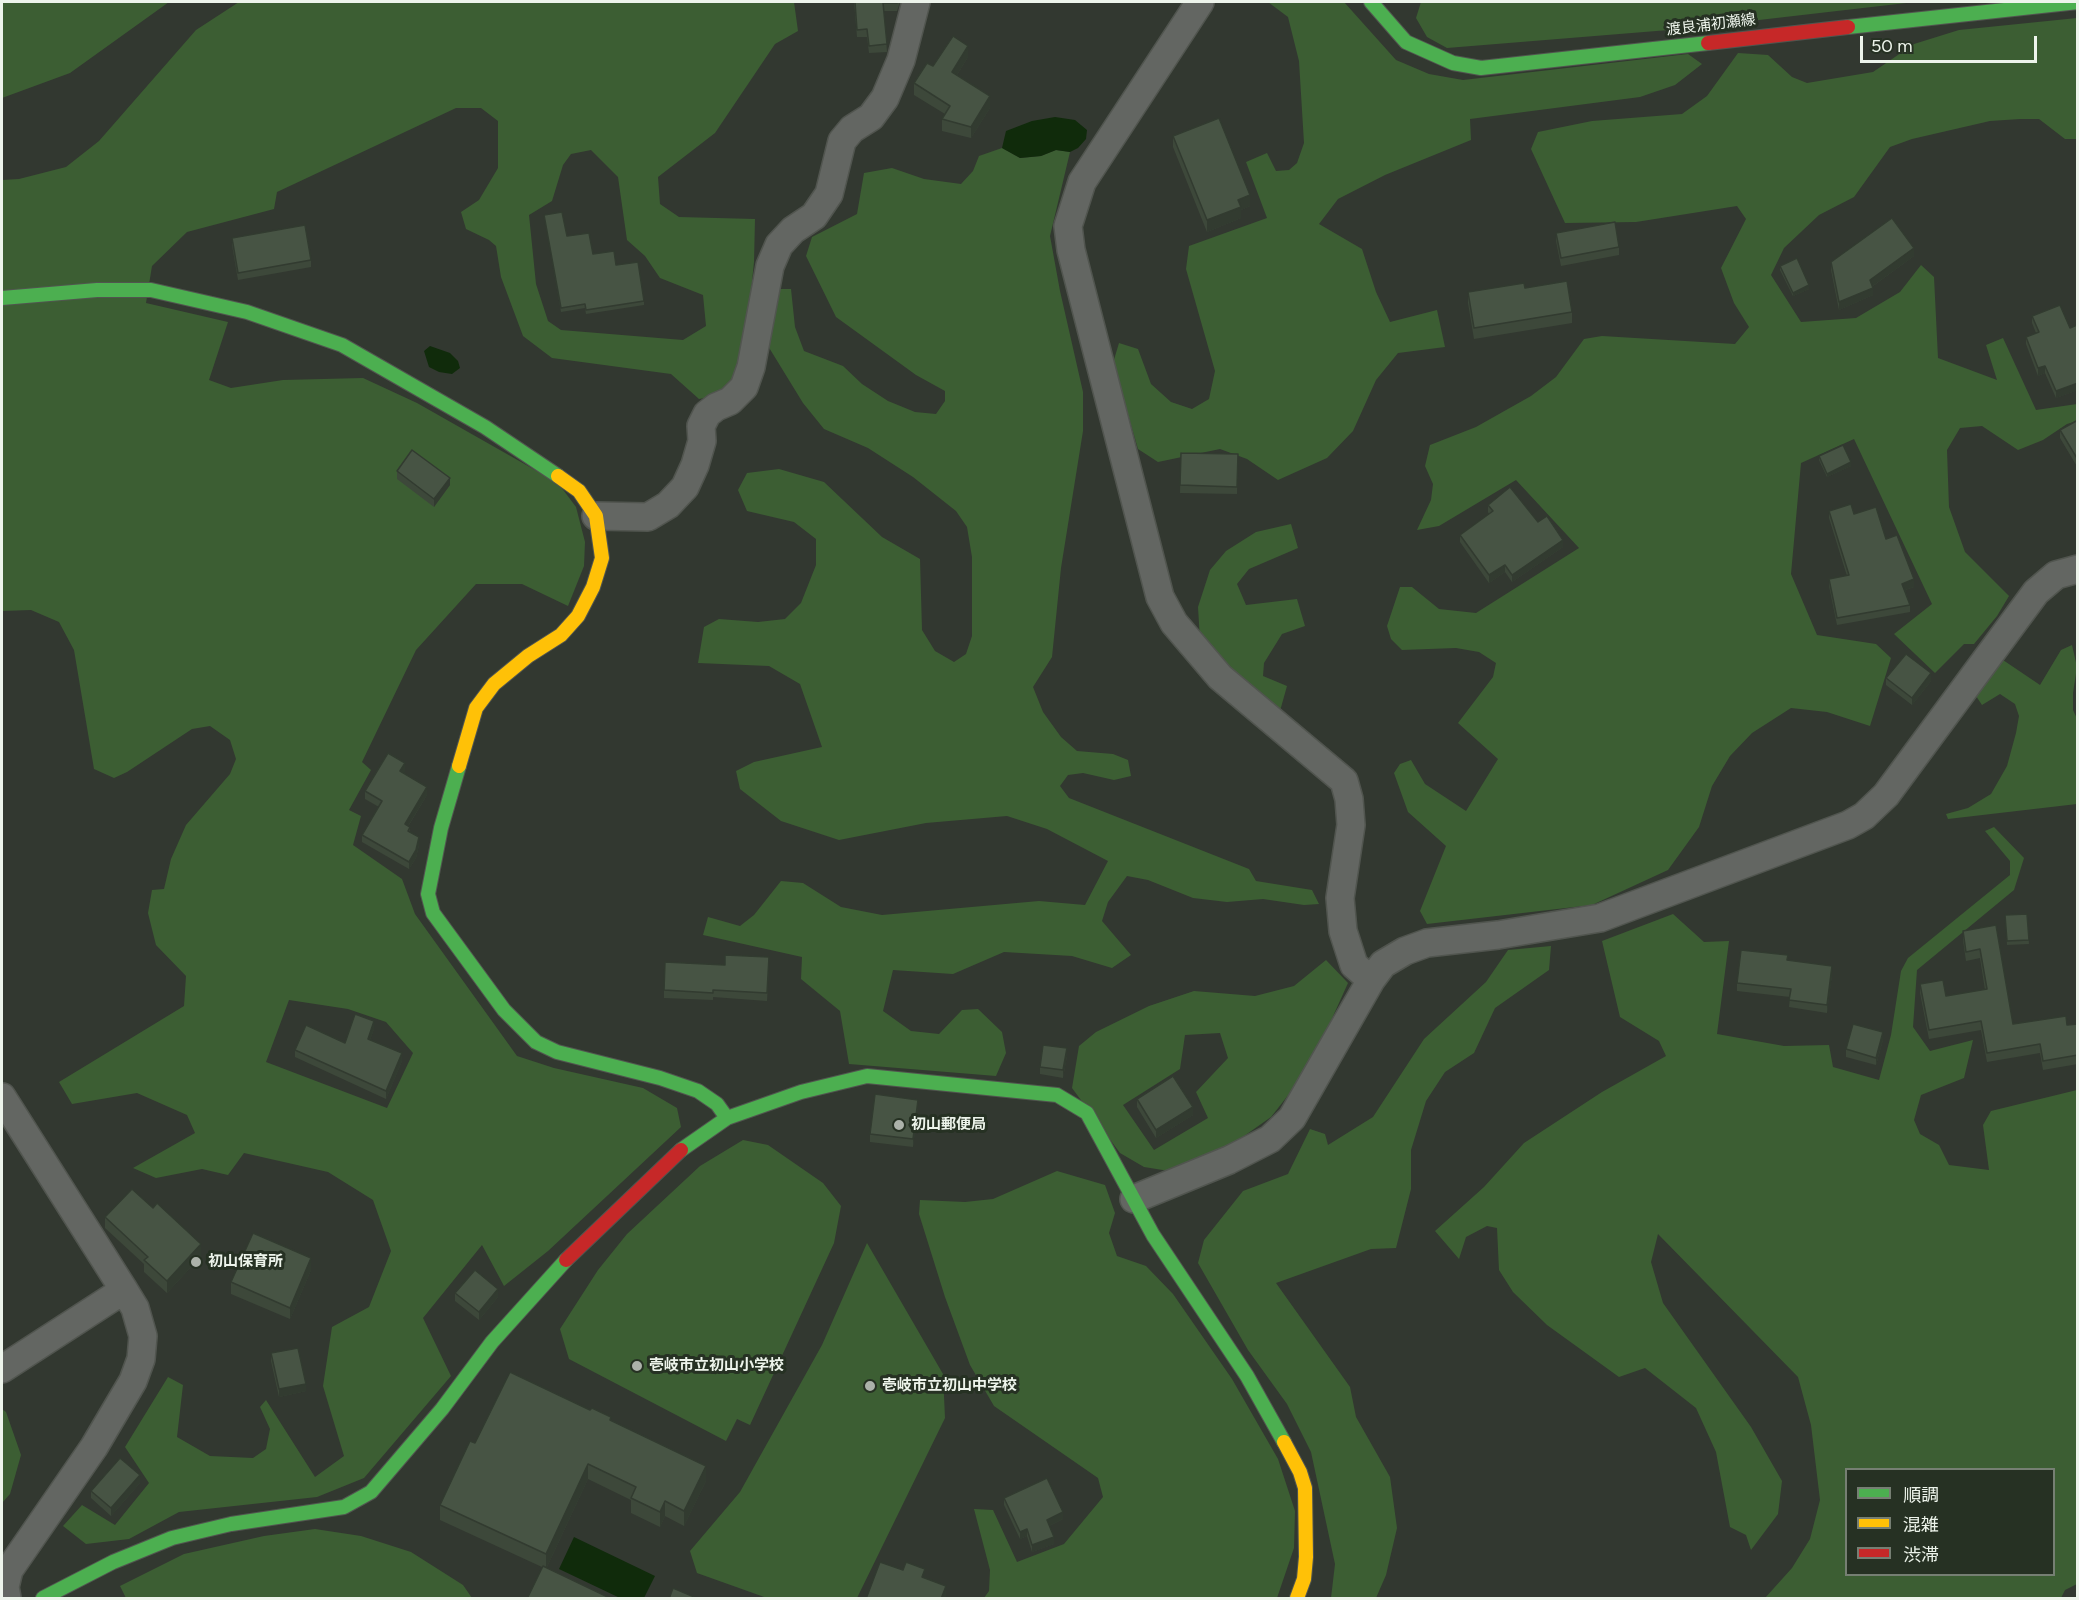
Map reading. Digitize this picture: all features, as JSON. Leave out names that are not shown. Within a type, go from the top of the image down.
[{"type":"street","points":[[596,516],[648,517],[668,505],[685,487],[695,465],[702,441],[701,426],[707,414],[730,401],[744,387],[753,358],[770,266],[779,245],[793,230],[814,216],[829,194],[842,141],[852,129],[871,117],[885,98],[901,60],[916,2]]},
{"type":"street","points":[[1200,2],[1082,182],[1068,226],[1071,250],[1160,597],[1174,623],[1220,676],[1344,781],[1349,799],[1351,825],[1340,898],[1343,931],[1354,965],[1371,980]]},
{"type":"street","name":"渡良浦初瀬線","points":[[1371,2],[1406,42],[1453,63],[1481,68],[2078,2]]},
{"type":"street","points":[[2,298],[97,290],[151,290],[247,312],[342,345],[529,454],[579,491],[596,516],[602,558],[593,587],[578,616],[561,635],[528,656],[494,684],[476,708],[433,859],[428,894],[433,913],[504,1010],[536,1042],[557,1052],[660,1078],[698,1091],[717,1104],[727,1118]]},
{"type":"street","points":[[1134,1199],[1229,1160],[1270,1139],[1292,1118],[1371,980],[1383,964],[1405,951],[1427,943],[1498,935],[1600,918],[1848,825],[1864,816],[1886,795],[2036,592],[2056,575],[2078,570]]},
{"type":"street","points":[[43,1599],[113,1562],[172,1538],[231,1524],[344,1507],[372,1492],[442,1409],[492,1342],[553,1272],[677,1152],[727,1118],[801,1092],[867,1076],[1057,1095],[1087,1113],[1153,1234],[1247,1376],[1300,1472],[1305,1488],[1306,1557],[1304,1579],[1297,1599]]},
{"type":"street","points":[[2,1097],[135,1308],[143,1336],[141,1359],[133,1381],[94,1447],[9,1570],[4,1587],[7,1599]]},
{"type":"street","points":[[2,1369],[124,1290]]},
{"type":"shaded area","points":[[2,2],[169,2],[70,73],[2,98]]},
{"type":"shaded area","points":[[239,2],[794,2],[798,31],[775,44],[715,133],[658,177],[660,204],[679,217],[755,219],[754,262],[744,360],[736,386],[715,396],[699,399],[671,374],[552,358],[523,336],[501,277],[496,246],[466,229],[461,212],[479,200],[498,168],[498,121],[481,108],[456,108],[277,192],[274,209],[187,232],[152,266],[146,303],[228,322],[209,380],[231,388],[283,380],[363,378],[417,403],[558,483],[576,507],[585,542],[584,566],[568,606],[522,584],[476,584],[416,650],[362,762],[371,770],[349,810],[361,816],[353,845],[402,879],[415,914],[517,1056],[554,1068],[643,1088],[677,1108],[681,1127],[548,1251],[504,1286],[482,1245],[423,1318],[451,1376],[364,1478],[317,1497],[179,1512],[129,1539],[86,1544],[63,1526],[82,1505],[115,1525],[149,1483],[125,1447],[168,1377],[183,1385],[177,1437],[210,1456],[253,1458],[266,1449],[270,1429],[260,1407],[266,1400],[315,1477],[344,1456],[323,1386],[332,1327],[369,1307],[391,1251],[373,1200],[328,1172],[244,1153],[228,1175],[202,1169],[156,1178],[133,1168],[195,1133],[187,1115],[137,1093],[72,1104],[59,1082],[184,1006],[186,976],[156,945],[148,913],[152,890],[164,889],[171,859],[186,825],[230,774],[236,759],[230,740],[210,726],[192,729],[127,772],[114,778],[94,769],[74,650],[59,622],[31,610],[2,611],[2,180],[19,179],[66,167],[99,141],[196,30]],"holes":[[[591,150],[618,177],[627,240],[645,256],[660,278],[703,295],[706,326],[683,340],[561,330],[548,321],[536,284],[529,215],[552,201],[563,165],[571,154]],[[289,1000],[348,1009],[386,1022],[413,1053],[387,1108],[266,1062]]]},
{"type":"shaded area","points":[[1268,2],[1344,2],[1396,60],[1429,74],[1463,80],[1688,54],[1702,64],[1675,85],[1640,97],[1470,119],[1471,140],[1385,175],[1338,199],[1319,224],[1362,249],[1376,292],[1390,322],[1437,310],[1445,347],[1398,353],[1376,380],[1353,431],[1327,458],[1278,480],[1247,459],[1220,449],[1158,462],[1138,449],[1113,363],[1119,343],[1138,349],[1151,384],[1171,402],[1192,409],[1209,399],[1215,371],[1186,269],[1189,246],[1267,218],[1246,162],[1267,153],[1276,171],[1289,170],[1297,163],[1304,143],[1299,61],[1288,17]]},
{"type":"shaded area","points":[[1421,2],[1915,2],[1681,29],[1447,48],[1427,37],[1416,18]]},
{"type":"shaded area","points":[[2077,18],[2077,139],[2065,139],[2039,119],[2020,119],[1990,121],[1912,139],[1890,147],[1854,197],[1819,215],[1784,248],[1771,275],[1801,322],[1856,318],[1900,292],[1921,265],[1934,277],[1938,358],[1997,380],[1986,345],[2003,338],[2036,410],[2077,404],[2077,421],[2067,424],[2043,440],[2018,450],[1982,426],[1960,428],[1947,450],[1949,507],[1965,552],[2009,596],[1997,616],[1974,644],[1964,644],[1935,673],[1894,634],[1932,604],[1854,439],[1801,463],[1791,574],[1817,635],[1876,644],[1891,658],[1870,726],[1827,712],[1791,708],[1752,733],[1730,756],[1712,786],[1699,827],[1668,870],[1592,905],[1427,924],[1420,911],[1446,846],[1408,812],[1394,773],[1400,764],[1411,760],[1425,784],[1466,811],[1498,759],[1458,723],[1493,677],[1496,663],[1479,652],[1456,648],[1402,650],[1391,639],[1387,626],[1400,587],[1412,587],[1439,609],[1476,613],[1579,548],[1516,480],[1439,526],[1417,530],[1431,500],[1433,484],[1425,466],[1430,445],[1476,427],[1531,396],[1556,377],[1584,339],[1602,336],[1735,344],[1749,327],[1734,303],[1721,268],[1746,219],[1737,206],[1636,222],[1565,223],[1531,149],[1538,132],[1592,121],[1682,114],[1707,96],[1738,53],[1768,55],[1792,77],[1807,83],[1873,72],[1914,44],[1959,30]]},
{"type":"shaded area","points":[[1055,117],[1075,120],[1087,130],[1086,139],[1078,148],[1070,152],[1056,150],[1041,156],[1020,158],[1002,148],[1006,131],[1032,121]]},
{"type":"shaded area","points":[[1002,148],[1020,158],[1041,156],[1056,150],[1070,152],[1050,236],[1083,392],[1083,431],[1061,568],[1052,657],[1033,687],[1043,712],[1061,737],[1077,751],[1113,754],[1128,760],[1131,776],[1114,780],[1083,773],[1068,775],[1060,786],[1069,798],[1249,869],[1256,881],[1312,890],[1319,904],[1304,905],[1263,899],[1227,902],[1193,898],[1148,880],[1127,876],[1108,902],[1102,921],[1131,955],[1112,968],[1072,956],[1004,952],[953,974],[893,970],[883,1011],[911,1031],[939,1034],[962,1010],[978,1009],[1002,1032],[1006,1053],[996,1076],[849,1064],[840,1011],[801,979],[802,957],[703,935],[708,917],[740,926],[754,915],[781,881],[803,883],[841,907],[882,915],[1039,901],[1085,905],[1108,861],[1047,829],[1007,816],[926,823],[839,840],[781,821],[740,789],[736,771],[754,762],[822,747],[800,684],[769,666],[698,663],[704,627],[719,619],[758,622],[785,619],[801,603],[816,565],[816,539],[794,522],[747,511],[738,490],[747,473],[779,469],[824,482],[882,537],[920,559],[922,630],[935,651],[954,662],[966,654],[972,636],[972,557],[967,527],[956,511],[913,477],[868,448],[824,429],[803,403],[768,346],[777,289],[791,289],[795,327],[804,351],[843,366],[862,384],[888,401],[915,412],[936,414],[945,401],[945,391],[916,375],[836,317],[806,256],[812,237],[857,214],[864,173],[892,168],[924,179],[961,184],[973,171],[979,156]]},
{"type":"shaded area","points":[[430,346],[450,353],[458,361],[460,368],[452,374],[439,372],[429,367],[424,351]]},
{"type":"shaded area","points":[[1291,524],[1298,548],[1249,569],[1237,584],[1246,605],[1297,599],[1305,626],[1282,634],[1264,663],[1263,676],[1287,686],[1280,711],[1231,675],[1200,640],[1198,607],[1210,570],[1226,551],[1256,532]]},
{"type":"shaded area","points":[[2072,645],[2077,667],[2073,710],[2078,721],[2077,804],[1948,819],[1946,814],[1968,808],[1991,794],[2007,766],[2016,733],[2019,716],[2015,704],[2000,694],[1982,705],[1976,696],[2003,660],[2040,685],[2061,650]]},
{"type":"shaded area","points":[[1994,827],[2024,858],[2014,890],[1917,970],[1913,1027],[1930,1051],[1973,1040],[1964,1078],[1921,1095],[1914,1120],[1920,1134],[1939,1145],[1949,1165],[1989,1170],[1983,1125],[1991,1111],[2077,1090],[2077,1584],[2065,1590],[2061,1598],[1765,1598],[1792,1568],[1810,1539],[1820,1500],[1811,1425],[1798,1377],[1658,1234],[1651,1262],[1663,1303],[1751,1427],[1782,1481],[1778,1514],[1751,1550],[1746,1535],[1730,1527],[1716,1452],[1696,1408],[1645,1368],[1619,1377],[1547,1325],[1513,1292],[1499,1270],[1497,1228],[1487,1226],[1466,1237],[1459,1259],[1435,1231],[1484,1187],[1524,1143],[1602,1092],[1666,1056],[1659,1041],[1620,1017],[1602,941],[1673,914],[1704,942],[1729,941],[1717,1034],[1784,1046],[1829,1045],[1833,1067],[1879,1080],[1891,1035],[1901,971],[1908,958],[2010,875],[2010,861],[1985,831]]},
{"type":"shaded area","points":[[1551,946],[1549,970],[1495,1008],[1474,1053],[1445,1072],[1426,1101],[1411,1150],[1411,1189],[1396,1248],[1371,1249],[1276,1283],[1350,1387],[1356,1417],[1390,1477],[1397,1528],[1386,1575],[1376,1598],[1331,1598],[1335,1564],[1311,1452],[1287,1404],[1248,1350],[1198,1263],[1204,1240],[1243,1191],[1288,1174],[1310,1129],[1325,1134],[1328,1145],[1373,1117],[1424,1039],[1486,982],[1508,950]]},
{"type":"shaded area","points":[[1326,960],[1348,983],[1325,1034],[1293,1089],[1271,1117],[1213,1158],[1169,1171],[1144,1167],[1120,1153],[1072,1088],[1079,1046],[1096,1032],[1149,1006],[1194,991],[1255,996],[1294,986]],"holes":[[[1220,1033],[1228,1058],[1196,1092],[1208,1118],[1154,1150],[1123,1105],[1180,1069],[1185,1035]]]},
{"type":"shaded area","points":[[743,1140],[768,1145],[823,1183],[841,1206],[834,1243],[750,1425],[737,1419],[726,1441],[569,1359],[560,1329],[598,1270],[627,1234],[700,1166]]},
{"type":"shaded area","points":[[1057,1171],[1105,1185],[1115,1213],[1109,1233],[1117,1256],[1146,1266],[1173,1294],[1232,1379],[1278,1459],[1295,1511],[1294,1548],[1277,1598],[984,1598],[989,1591],[990,1570],[974,1509],[993,1510],[1017,1562],[1064,1544],[1103,1497],[1098,1478],[994,1406],[970,1365],[945,1297],[919,1214],[920,1200],[965,1202],[993,1199]]},
{"type":"shaded area","name":"壱岐市立初山中学校","points":[[867,1243],[943,1374],[945,1418],[857,1598],[767,1598],[697,1573],[690,1551],[740,1492],[822,1345]]},
{"type":"shaded area","points":[[2,1409],[6,1412],[21,1455],[10,1494],[2,1503]]},
{"type":"shaded area","points":[[315,1529],[361,1536],[411,1552],[463,1585],[472,1598],[126,1598],[120,1586],[184,1554],[264,1536]]},
{"type":"shaded area","points":[[574,1537],[655,1576],[644,1598],[620,1598],[559,1569]]},
{"type":"building","points":[[855,2],[898,2],[883,3],[887,44],[869,46],[867,29],[857,30]]},
{"type":"building","points":[[953,36],[968,46],[952,72],[990,96],[971,127],[942,119],[950,106],[914,83],[927,63],[933,66]]},
{"type":"building","points":[[1219,118],[1250,195],[1238,200],[1241,207],[1207,220],[1173,136]]},
{"type":"building","points":[[562,212],[567,236],[589,233],[593,254],[614,251],[616,265],[638,262],[644,301],[586,310],[585,304],[561,308],[544,215]]},
{"type":"building","points":[[1892,218],[1914,248],[1870,280],[1873,288],[1839,302],[1831,262]]},
{"type":"building","points":[[1615,222],[1619,247],[1561,258],[1556,233]]},
{"type":"building","points":[[305,225],[311,260],[238,273],[232,238]]},
{"type":"building","points":[[1797,258],[1809,285],[1793,293],[1780,266]]},
{"type":"building","points":[[1567,281],[1572,312],[1474,328],[1468,292],[1524,283],[1525,288]]},
{"type":"building","points":[[2060,305],[2070,328],[2078,326],[2078,383],[2056,391],[2045,366],[2038,368],[2026,337],[2039,332],[2032,316]]},
{"type":"building","points":[[2078,420],[2078,460],[2060,430]]},
{"type":"building","points":[[1843,445],[1851,462],[1827,474],[1819,456]]},
{"type":"building","points":[[412,450],[450,478],[434,499],[397,471]]},
{"type":"building","points":[[1181,453],[1238,454],[1237,487],[1180,485]]},
{"type":"building","points":[[1510,487],[1538,522],[1547,516],[1563,540],[1512,575],[1505,565],[1489,575],[1460,535],[1493,511],[1488,505]]},
{"type":"building","points":[[1851,504],[1854,514],[1876,507],[1886,539],[1897,535],[1914,579],[1902,584],[1910,605],[1837,618],[1829,579],[1849,575],[1829,511]]},
{"type":"building","points":[[1906,654],[1931,673],[1912,698],[1886,678]]},
{"type":"building","points":[[388,753],[405,763],[400,771],[427,787],[405,824],[410,827],[408,831],[419,837],[416,850],[409,862],[362,835],[382,801],[365,791]]},
{"type":"building","points":[[2027,914],[2029,940],[2007,941],[2005,915]]},
{"type":"building","points":[[1996,925],[2013,1024],[2066,1016],[2067,1025],[2078,1024],[2078,1055],[2043,1061],[2040,1044],[1987,1053],[1981,1021],[1929,1030],[1920,984],[1943,980],[1946,996],[1987,989],[1980,949],[1966,952],[1963,931]]},
{"type":"building","points":[[1741,950],[1788,955],[1787,960],[1832,966],[1827,1005],[1789,1000],[1791,989],[1737,983]]},
{"type":"building","points":[[725,955],[769,957],[767,993],[664,990],[665,962],[725,965]]},
{"type":"building","points":[[355,1014],[374,1021],[368,1039],[402,1053],[386,1091],[295,1050],[306,1025],[345,1043]]},
{"type":"building","points":[[1853,1024],[1883,1032],[1876,1058],[1846,1049]]},
{"type":"building","points":[[1043,1045],[1067,1048],[1063,1070],[1040,1067]]},
{"type":"building","points":[[1173,1076],[1193,1107],[1156,1130],[1137,1099]]},
{"type":"building","points":[[875,1094],[918,1100],[913,1139],[870,1134]]},
{"type":"building","points":[[132,1189],[153,1208],[157,1203],[201,1244],[167,1281],[144,1260],[148,1257],[105,1217]]},
{"type":"building","points":[[253,1233],[311,1258],[290,1308],[231,1282]]},
{"type":"building","points":[[475,1270],[498,1289],[479,1312],[455,1293]]},
{"type":"building","points":[[298,1348],[306,1384],[279,1389],[271,1353]]},
{"type":"building","points":[[510,1372],[590,1410],[592,1408],[611,1417],[610,1420],[706,1466],[684,1511],[665,1501],[660,1512],[631,1498],[636,1487],[588,1464],[546,1554],[440,1505],[470,1441],[475,1443]]},
{"type":"building","points":[[120,1458],[140,1475],[111,1508],[91,1491]]},
{"type":"building","points":[[1047,1478],[1063,1512],[1047,1520],[1054,1537],[1032,1545],[1027,1529],[1020,1532],[1004,1498]]},
{"type":"building","points":[[880,1562],[903,1570],[906,1562],[925,1569],[922,1577],[946,1586],[941,1599],[866,1599]]},
{"type":"building","points":[[543,1566],[612,1599],[527,1599]]},
{"type":"building","points":[[673,1588],[699,1599],[669,1599]]},
{"type":"traffic: fast","points":[[1371,2],[1406,42],[1453,63],[1481,68],[1708,43]]},
{"type":"traffic: fast","points":[[1848,27],[2078,2]]},
{"type":"traffic: fast","points":[[2,298],[97,290],[151,290],[247,312],[342,345],[485,427],[558,476]]},
{"type":"traffic: fast","points":[[459,766],[441,828],[428,894],[433,913],[504,1010],[536,1042],[557,1052],[660,1078],[698,1091],[717,1104],[727,1118]]},
{"type":"traffic: fast","points":[[681,1150],[727,1118],[801,1092],[867,1076],[1057,1095],[1087,1113],[1153,1235],[1247,1376],[1284,1442]]},
{"type":"traffic: fast","points":[[43,1598],[113,1562],[172,1538],[231,1524],[344,1507],[371,1492],[442,1409],[492,1342],[566,1260]]},
{"type":"traffic: slow","points":[[459,766],[476,708],[494,684],[528,656],[561,635],[578,616],[593,587],[602,558],[596,516],[579,491],[558,476]]},
{"type":"traffic: slow","points":[[1284,1442],[1300,1472],[1305,1488],[1306,1557],[1304,1579],[1297,1598]]},
{"type":"traffic: jam","points":[[1708,43],[1848,27]]},
{"type":"traffic: jam","points":[[566,1260],[681,1150]]},
{"type":"place","name":"初山郵便局","points":[[899,1125]]},
{"type":"place","name":"初山保育所","points":[[196,1262]]},
{"type":"place","name":"壱岐市立初山小学校","points":[[637,1366]]},
{"type":"place","name":"壱岐市立初山中学校","points":[[870,1386]]}]
